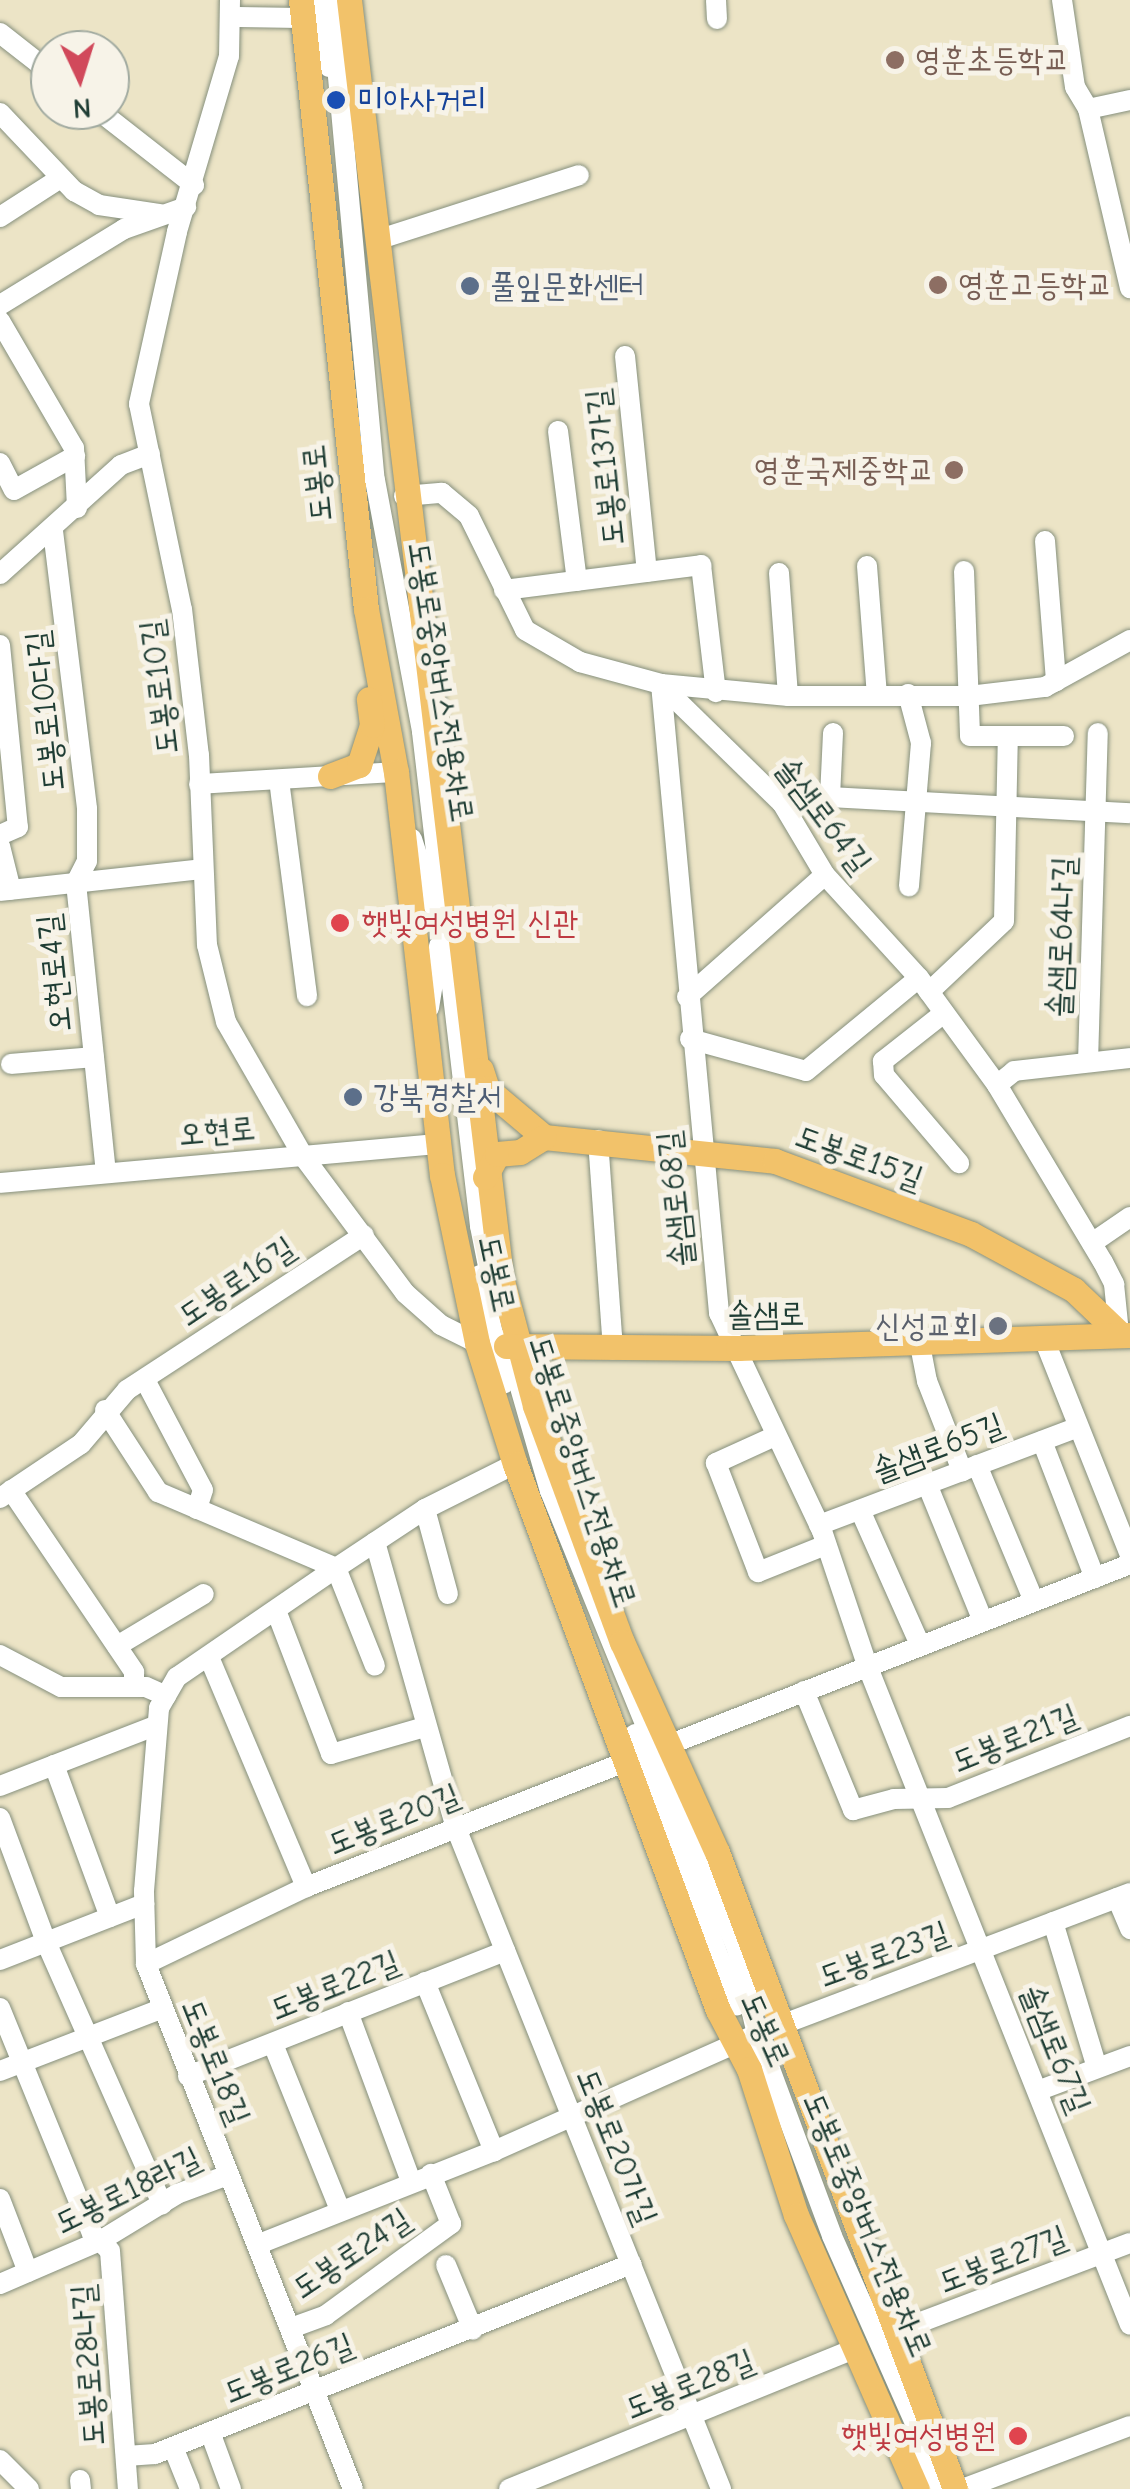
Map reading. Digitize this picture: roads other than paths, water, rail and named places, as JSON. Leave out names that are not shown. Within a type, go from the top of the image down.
[{"type":"main road","name":"도봉로","points":[[349,0],[404,496],[468,992],[466,1051],[484,1148],[499,1345],[516,1464],[650,1752],[754,2035],[861,2225],[958,2489]]},
{"type":"main road","name":"도봉로","points":[[308,6],[308,54],[355,525],[396,772],[438,1144],[499,1345],[622,1642],[650,1752],[717,1852],[796,2215],[917,2489]]},
{"type":"main road","points":[[330,776],[358,765],[372,726],[356,606],[355,525]]},
{"type":"main road","points":[[466,1051],[486,1089],[544,1138],[520,1152],[497,1154],[486,1178]]},
{"type":"main road","name":"도봉로15길","points":[[544,1138],[598,1140],[774,1161],[971,1234],[1074,1290],[1124,1334]]},
{"type":"main road","name":"솔샘로","points":[[499,1345],[738,1348],[1044,1340],[1124,1334]]},
{"type":"street","points":[[211,0],[268,18],[308,6],[332,87],[338,236],[367,479],[499,1345]]},
{"type":"street","name":"도봉로중앙버스전용차로","points":[[331,0],[375,480],[422,732],[466,1051],[463,1094],[499,1345]]},
{"type":"street","points":[[1062,0],[1075,87],[1088,109],[1122,230],[1130,288]]},
{"type":"street","name":"도봉로10길","points":[[231,8],[229,56],[186,207],[139,404],[182,609],[200,784],[207,945],[226,1022],[303,1156],[422,1310],[499,1345]]},
{"type":"street","points":[[0,33],[30,56]]},
{"type":"street","points":[[1088,109],[1130,100]]},
{"type":"street","points":[[0,113],[59,179],[99,205],[164,215]]},
{"type":"street","points":[[124,130],[194,185]]},
{"type":"street","points":[[377,240],[579,175]]},
{"type":"street","points":[[0,216],[59,179]]},
{"type":"street","points":[[0,304],[124,228],[186,207]]},
{"type":"street","points":[[0,321],[75,456],[77,508]]},
{"type":"street","name":"도봉로13가길","points":[[625,356],[648,572]]},
{"type":"street","name":"도봉로13가길","points":[[558,431],[578,581]]},
{"type":"street","points":[[0,574],[53,532],[121,465],[150,454]]},
{"type":"street","points":[[0,463],[14,490],[75,456]]},
{"type":"street","points":[[404,496],[442,493],[469,516],[525,630],[580,662],[660,684],[788,696],[969,696],[1056,682],[1130,640]]},
{"type":"street","name":"도봉로10다길","points":[[53,532],[87,808],[86,861],[76,883]]},
{"type":"street","points":[[1045,541],[1056,682]]},
{"type":"street","name":"도봉로13가길","points":[[504,590],[702,566],[716,692]]},
{"type":"street","points":[[867,566],[876,695]]},
{"type":"street","points":[[964,571],[970,736],[1064,736]]},
{"type":"street","points":[[779,573],[788,696]]},
{"type":"street","name":"도봉로10다길","points":[[0,645],[18,827],[0,835]]},
{"type":"street","name":"솔샘로64길","points":[[660,684],[782,802],[825,875],[924,985],[997,1085],[1092,1243],[1122,1282],[1124,1334]]},
{"type":"street","name":"솔샘로68길","points":[[660,684],[690,1039],[719,1313],[738,1348]]},
{"type":"street","points":[[908,694],[921,742],[909,886]]},
{"type":"street","points":[[830,796],[833,733]]},
{"type":"street","name":"솔샘로64나길","points":[[1088,1062],[1098,733]]},
{"type":"street","points":[[690,1039],[806,1071],[1004,921],[1003,810],[1008,736]]},
{"type":"street","points":[[200,784],[396,772]]},
{"type":"street","points":[[279,780],[307,996]]},
{"type":"street","points":[[782,802],[830,796],[1003,810],[1130,813]]},
{"type":"street","points":[[399,799],[435,912]]},
{"type":"street","points":[[0,846],[5,891],[201,869]]},
{"type":"street","points":[[687,997],[825,875]]},
{"type":"street","name":"오현로4길","points":[[76,883],[106,1171]]},
{"type":"street","points":[[426,1027],[439,946]]},
{"type":"street","points":[[944,1013],[882,1061],[884,1074],[959,1163]]},
{"type":"street","name":"오현로4길","points":[[11,1064],[94,1057]]},
{"type":"street","name":"솔샘로64나길","points":[[997,1085],[1014,1071],[1130,1058]]},
{"type":"street","points":[[463,1094],[484,1148]]},
{"type":"street","points":[[598,1140],[613,1349]]},
{"type":"street","name":"오현로","points":[[0,1183],[438,1144]]},
{"type":"street","points":[[1092,1243],[1130,1217]]},
{"type":"street","name":"도봉로16길","points":[[134,1686],[134,1672],[117,1646],[6,1494],[81,1444],[105,1410],[145,1380],[364,1234]]},
{"type":"street","points":[[1044,1340],[1130,1556]]},
{"type":"street","points":[[920,1344],[927,1381],[1034,1601]]},
{"type":"street","name":"솔샘로67길","points":[[738,1348],[773,1437],[823,1535],[867,1665],[1040,2090],[1130,2326]]},
{"type":"street","points":[[145,1380],[203,1490],[196,1509]]},
{"type":"street","points":[[105,1410],[158,1492],[336,1568],[375,1666]]},
{"type":"street","name":"솔샘로65길","points":[[823,1535],[860,1510],[1078,1427]]},
{"type":"street","points":[[773,1437],[716,1463],[758,1572],[823,1535]]},
{"type":"street","points":[[1042,1441],[1096,1578]]},
{"type":"street","points":[[0,1655],[61,1687],[134,1686],[166,1696],[177,1677],[278,1613],[375,1542],[425,1509],[516,1464]]},
{"type":"street","points":[[927,1484],[982,1621]]},
{"type":"street","points":[[425,1509],[448,1594]]},
{"type":"street","points":[[860,1510],[920,1645]]},
{"type":"street","name":"도봉로20가길","points":[[375,1542],[456,1828],[721,2489]]},
{"type":"street","name":"도봉로20길","points":[[146,1964],[306,1887],[1130,1564]]},
{"type":"street","points":[[117,1646],[204,1594]]},
{"type":"street","points":[[278,1613],[330,1754],[425,1726]]},
{"type":"street","points":[[209,1657],[306,1887]]},
{"type":"street","points":[[804,1692],[854,1810],[920,1797]]},
{"type":"street","name":"도봉로18길","points":[[166,1696],[158,1726],[144,1904],[146,1964],[353,2489]]},
{"type":"street","points":[[0,1786],[158,1726]]},
{"type":"street","name":"도봉로21길","points":[[920,1797],[948,1798],[1130,1726]]},
{"type":"street","points":[[54,1765],[110,1918]]},
{"type":"street","points":[[0,1818],[46,1942],[162,2204]]},
{"type":"street","name":"도봉로23길","points":[[754,2035],[1123,1895],[1130,1929]]},
{"type":"street","points":[[0,1960],[144,1904]]},
{"type":"street","points":[[1053,1922],[1097,2068]]},
{"type":"street","name":"도봉로22길","points":[[188,2076],[505,1950]]},
{"type":"street","points":[[424,1982],[494,2152]]},
{"type":"street","name":"도봉로28나길","points":[[0,2008],[100,2241],[110,2251],[128,2489]]},
{"type":"street","points":[[0,2071],[161,2009]]},
{"type":"street","name":"도봉로24길","points":[[290,2328],[326,2315],[451,2224],[421,2177],[348,2012]]},
{"type":"street","points":[[754,2035],[827,2248],[933,2489]]},
{"type":"street","name":"도봉로중앙버스전용차로","points":[[754,2035],[832,2236],[882,2334],[943,2489]]},
{"type":"street","name":"도봉로24길","points":[[259,2244],[421,2177],[494,2152],[570,2114],[754,2035]]},
{"type":"street","name":"도봉로24길","points":[[273,2044],[340,2210]]},
{"type":"street","points":[[1040,2090],[1130,2056]]},
{"type":"street","name":"도봉로18라길","points":[[0,2284],[100,2241],[162,2204],[228,2175]]},
{"type":"street","points":[[0,2198],[28,2272]]},
{"type":"street","name":"도봉로27길","points":[[898,2332],[1130,2243]]},
{"type":"street","name":"도봉로26길","points":[[126,2456],[173,2447],[631,2264]]},
{"type":"street","points":[[446,2265],[473,2330]]},
{"type":"street","name":"도봉로28길","points":[[509,2489],[546,2482],[857,2348]]},
{"type":"street","points":[[958,2489],[1130,2426]]},
{"type":"street","points":[[210,2432],[231,2489]]},
{"type":"street","points":[[173,2447],[190,2489]]},
{"type":"street","points":[[0,2460],[29,2489]]},
{"type":"place","name":"영훈초등학교","points":[[895,60]]},
{"type":"place","name":"미아사거리","points":[[336,100]]},
{"type":"place","name":"영훈고등학교","points":[[938,285]]},
{"type":"place","name":"풀잎문화센터","points":[[470,286]]},
{"type":"place","name":"영훈국제중학교","points":[[954,470]]},
{"type":"place","name":"햇빛여성병원 신관","points":[[340,923]]},
{"type":"place","name":"강북경찰서","points":[[353,1097]]},
{"type":"place","name":"신성교회","points":[[998,1326]]},
{"type":"place","name":"햇빛여성병원","points":[[1018,2436]]}]
